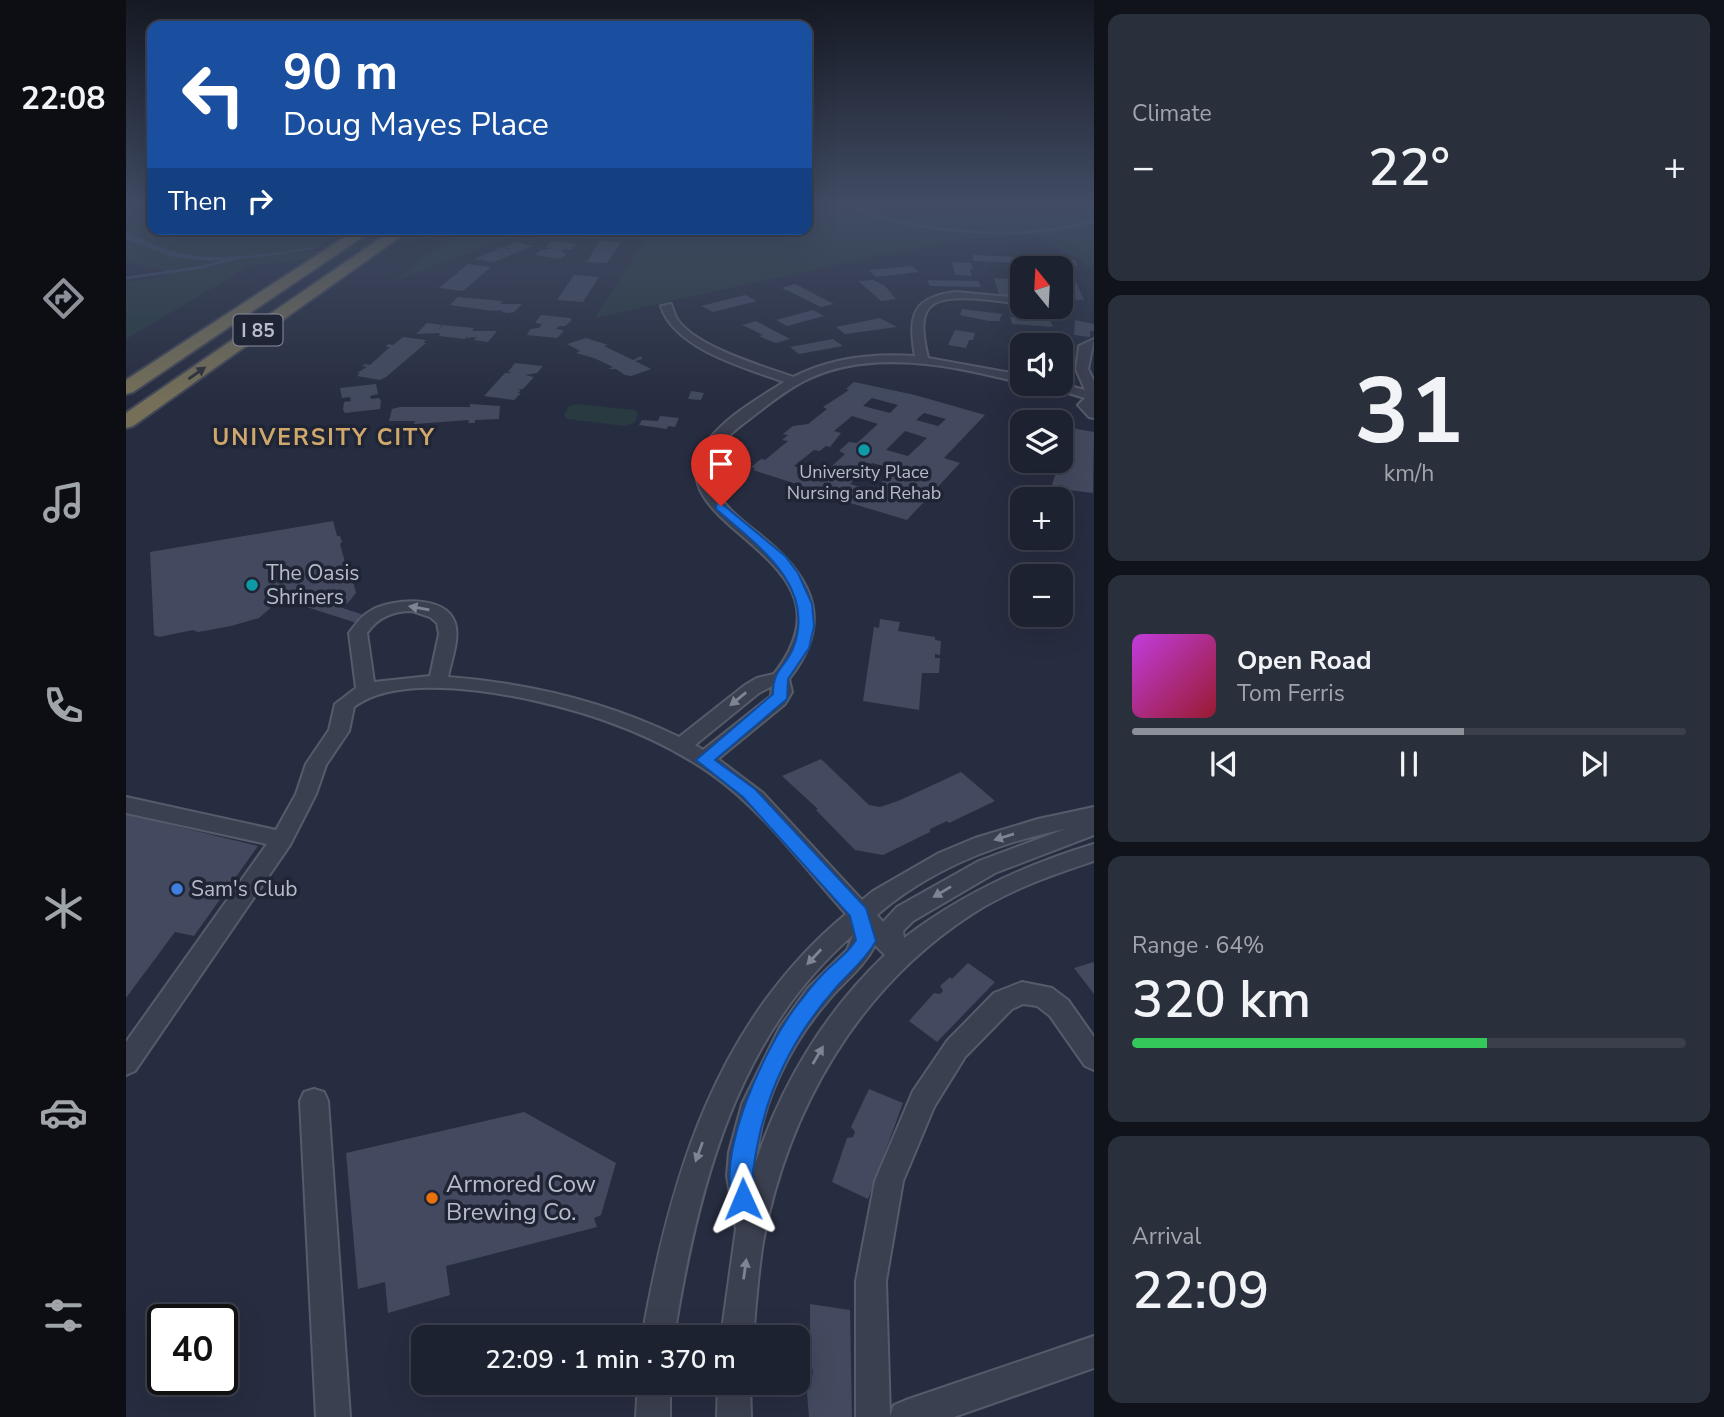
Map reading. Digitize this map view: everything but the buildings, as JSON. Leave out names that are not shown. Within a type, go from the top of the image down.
[{"type":"highway","name":"I 85","points":[[126,388],[306,270]]},
{"type":"highway","name":"I 85","points":[[126,422],[344,270]]},
{"type":"street","points":[[922,360],[918,334],[922,308],[926,304],[956,296],[1010,300]]},
{"type":"street","points":[[667,306],[668,317],[676,326],[709,347],[794,382]]},
{"type":"street","points":[[1094,343],[1084,346],[1082,365],[1094,396]]},
{"type":"street","points":[[680,747],[752,689],[764,682],[780,679],[795,659],[805,638],[805,607],[800,588],[780,559],[715,500],[706,483],[704,467],[707,452],[723,432],[794,382],[814,372],[848,364],[922,360],[967,366],[1010,376]]},
{"type":"street","points":[[1073,391],[1094,396]]},
{"type":"street","points":[[1094,396],[1085,405],[1094,414]]},
{"type":"street","points":[[366,692],[358,633],[376,613],[397,607],[428,609],[446,621],[448,634],[438,681]]},
{"type":"street","points":[[704,760],[778,700],[783,692],[780,679]]},
{"type":"street","points":[[126,1063],[282,839],[306,794],[316,764],[339,731],[345,704],[366,692],[438,681],[506,688],[550,697],[621,721],[704,760],[749,793],[900,955]]},
{"type":"street","points":[[126,805],[282,839]]},
{"type":"street","points":[[659,1325],[667,1269],[682,1207],[713,1113],[776,1003],[806,965],[859,913],[905,882],[967,850],[1021,832],[1094,815]]},
{"type":"street","points":[[900,955],[893,942],[892,931],[894,923],[905,914],[987,867],[1094,826]]},
{"type":"street","points":[[739,1325],[751,1230],[773,1150],[811,1067],[837,1024],[856,999],[900,955],[938,923],[1000,886],[1094,852]]},
{"type":"street","points":[[751,1230],[743,1199],[741,1174],[750,1124],[773,1063],[804,1012],[828,982],[863,947],[865,934],[859,913]]},
{"type":"street","points":[[873,1417],[871,1281],[889,1181],[922,1100],[956,1049],[1003,1001],[1022,993],[1044,996],[1059,1008],[1094,1058]]},
{"type":"street","points":[[314,1101],[333,1417]]},
{"type":"street","points":[[906,1417],[1094,1352]]},
{"type":"street","points":[[653,1417],[654,1395]]},
{"type":"street","points":[[733,1417],[734,1395]]},
{"type":"shaded area","points":[[161,270],[241,270],[126,339],[126,282],[167,276]]},
{"type":"shaded area","points":[[408,270],[423,270],[394,281]]},
{"type":"shaded area","points":[[625,270],[811,270],[595,318]]},
{"type":"shaded area","points":[[577,404],[634,410],[638,413],[635,422],[625,426],[567,419],[564,415],[569,406]]},
{"type":"waterway","points":[[126,278],[182,270]]},
{"type":"place","name":"University Place Nursing and Rehab","points":[[864,450]]},
{"type":"place","name":"The Oasis Shriners","points":[[252,585]]},
{"type":"place","name":"Sam's Club","points":[[177,889]]},
{"type":"place","name":"Armored Cow Brewing Co.","points":[[432,1198]]},
{"type":"district","name":"UNIVERSITY CITY","points":[[324,437]]},
{"type":"route","points":[[721,506],[780,559],[791,573],[805,604],[806,626],[801,648],[780,679],[783,692],[778,700],[704,760],[749,793],[859,913],[866,941],[804,1012],[773,1063],[750,1124],[743,1155],[743,1199]]}]
